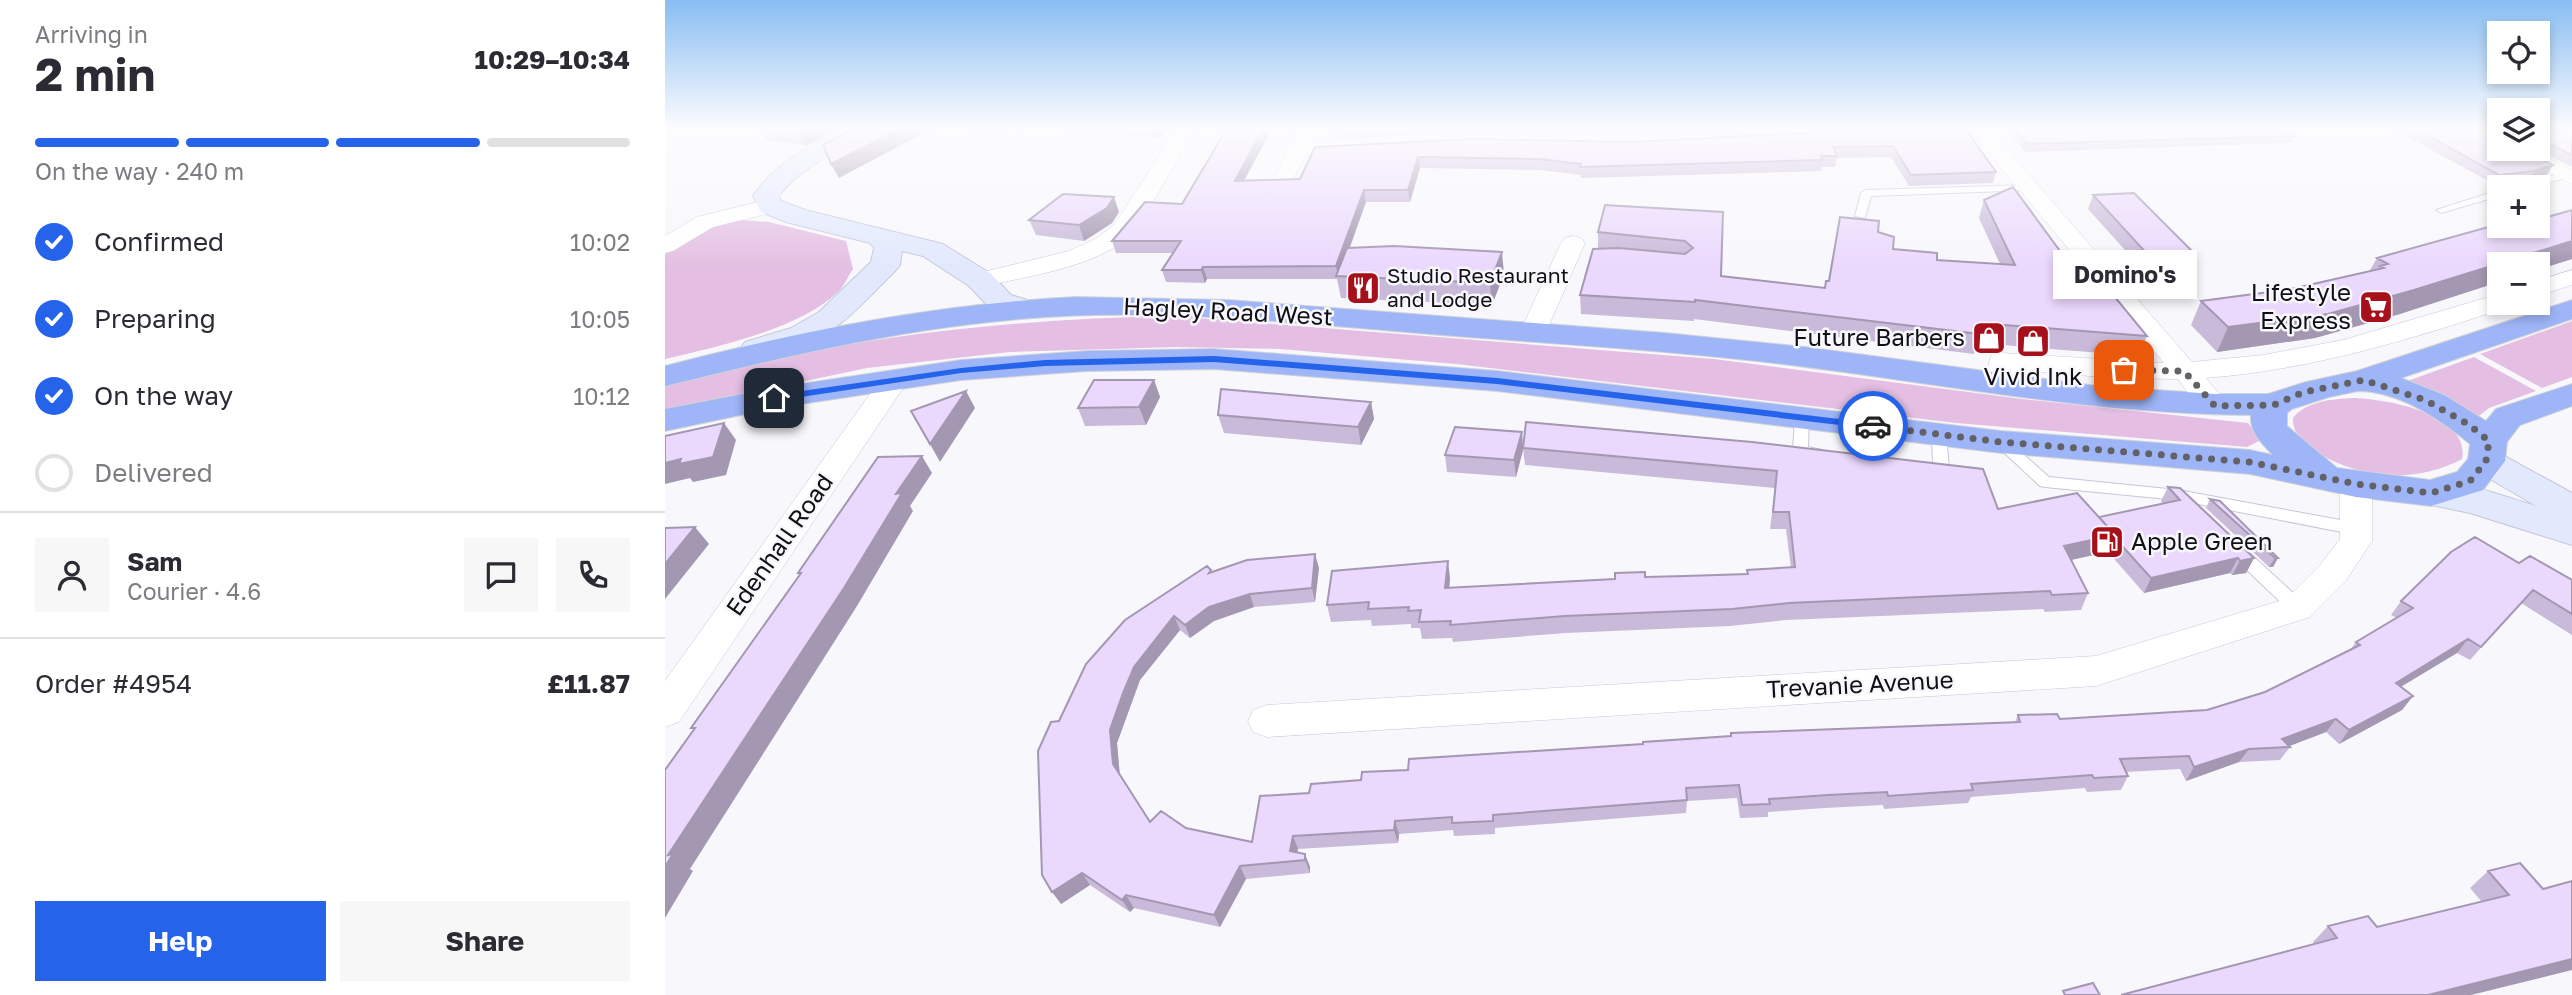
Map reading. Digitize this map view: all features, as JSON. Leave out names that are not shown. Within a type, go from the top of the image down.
[{"type":"highway","name":"Hagley Road West","points":[[665,376],[720,361],[890,325],[1023,309],[1143,305],[1600,336],[1801,356],[2100,396],[2215,406],[2274,405]]},
{"type":"highway","points":[[2342,481],[2281,441],[2270,427],[2267,418],[2274,405],[2304,392],[2364,380],[2572,309]]},
{"type":"highway","name":"Hagley Road West","points":[[665,419],[895,379],[1045,363],[1214,359],[1497,381],[2001,442],[2250,462],[2342,481],[2431,493]]},
{"type":"highway","points":[[2364,380],[2425,400],[2468,424],[2488,451]]},
{"type":"highway","points":[[2431,493],[2470,481],[2508,417],[2572,394]]},
{"type":"street","points":[[770,206],[767,196],[774,183],[786,173]]},
{"type":"street","points":[[980,280],[1076,256],[1105,243],[1122,230],[1158,173]]},
{"type":"street","points":[[1285,177],[1287,173]]},
{"type":"street","points":[[2017,173],[2215,406]]},
{"type":"street","points":[[665,246],[705,222],[770,206],[933,250],[980,280],[988,292],[1000,301],[1023,309]]},
{"type":"street","points":[[720,361],[802,335],[830,319],[885,265],[888,248],[881,238]]},
{"type":"street","points":[[1533,332],[1575,254]]},
{"type":"street","points":[[2550,285],[2572,277]]},
{"type":"street","points":[[2003,384],[2002,361],[2184,371],[2297,358],[2487,306]]},
{"type":"street","points":[[2508,315],[2522,326]]},
{"type":"street","name":"Edenhall Road","points":[[665,711],[895,379]]},
{"type":"street","points":[[2488,451],[2572,510]]},
{"type":"street","name":"Trevanie Avenue","points":[[1267,721],[2096,671],[2298,608],[2333,573],[2356,541],[2357,529],[2342,481]]},
{"type":"street","points":[[2431,493],[2474,500],[2572,531]]},
{"type":"lane","points":[[2550,180],[2568,176]]},
{"type":"lane","points":[[1861,216],[1866,193],[1862,181]]},
{"type":"lane","points":[[1866,193],[2029,188]]},
{"type":"lane","points":[[2441,210],[2487,197]]},
{"type":"lane","points":[[1802,417],[1800,450],[1838,455]]},
{"type":"lane","points":[[1915,465],[1941,469],[1939,434]]},
{"type":"lane","points":[[2001,442],[2046,482],[2178,495],[2357,529]]},
{"type":"lane","points":[[2178,495],[2198,514]]},
{"type":"lane","points":[[2228,542],[2298,608]]},
{"type":"shaded area","points":[[741,220],[769,222],[846,241],[853,269],[838,292],[802,316],[756,335],[665,359],[665,254],[713,226]]},
{"type":"shaded area","points":[[1173,316],[1714,359],[2022,399],[2248,423],[2261,440],[2247,447],[1956,423],[1456,364],[1280,349],[1176,347],[1010,352],[867,368],[665,411],[665,384],[727,368],[854,343],[981,327]]},
{"type":"shaded area","points":[[2572,321],[2572,377],[2542,388],[2480,354]]},
{"type":"shaded area","points":[[2474,357],[2536,391],[2489,408],[2475,419],[2402,383]]},
{"type":"shaded area","points":[[2353,398],[2385,401],[2440,420],[2453,430],[2461,443],[2462,459],[2426,472],[2388,475],[2351,468],[2333,461],[2303,442],[2293,423],[2298,412],[2312,404]]},
{"type":"building","points":[[1200,173],[1239,173],[1235,181],[1300,179],[1303,173],[1413,173],[1408,190],[1364,190],[1336,266],[1162,270],[1181,241],[1112,241],[1145,202],[1182,204]]},
{"type":"building","points":[[1910,173],[1955,173],[1911,175]]},
{"type":"building","points":[[2013,187],[2063,255],[2075,255],[2095,291],[2110,291],[2147,336],[1979,323],[1980,334],[1695,300],[1580,295],[1593,249],[1619,248],[1685,254],[1693,248],[1685,241],[1598,232],[1605,205],[1723,212],[1721,276],[1825,288],[1826,281],[1829,281],[1840,217],[1879,221],[1878,232],[1894,237],[1893,249],[1937,253],[1937,260],[2015,265],[1984,200]]},
{"type":"building","points":[[2134,193],[2195,254],[2149,256],[2093,195]]},
{"type":"building","points":[[1063,194],[1114,197],[1107,208],[1079,225],[1029,220]]},
{"type":"building","points":[[2572,210],[2572,241],[2537,252],[2487,252],[2487,267],[2328,314],[2228,327],[2201,301],[2291,289],[2384,268],[2380,266],[2388,264],[2377,258],[2487,227],[2487,238],[2550,238],[2550,216]]},
{"type":"building","points":[[1394,246],[1502,252],[1490,283],[1336,276],[1347,248]]},
{"type":"building","points":[[1094,380],[1154,380],[1139,407],[1078,408]]},
{"type":"building","points":[[1221,389],[1371,402],[1358,427],[1218,415]]},
{"type":"building","points":[[966,391],[930,444],[911,411]]},
{"type":"building","points":[[1526,422],[1752,442],[1983,469],[1998,509],[2077,493],[2115,535],[2064,546],[2088,593],[2052,595],[2050,591],[1789,603],[1732,609],[1565,616],[1450,625],[1451,621],[1419,622],[1421,610],[1408,611],[1409,607],[1368,609],[1369,602],[1327,605],[1332,571],[1448,561],[1445,588],[1615,579],[1615,573],[1645,572],[1645,577],[1748,574],[1747,570],[1795,567],[1789,512],[1773,512],[1777,471],[1523,448]]},
{"type":"building","points":[[724,423],[713,457],[679,464],[681,459],[665,463],[665,436]]},
{"type":"building","points":[[1455,427],[1522,432],[1514,460],[1445,455]]},
{"type":"building","points":[[922,456],[896,494],[902,493],[844,588],[668,855],[673,854],[665,867],[665,770],[695,728],[691,728],[801,573],[798,573],[878,457]]},
{"type":"building","points":[[2168,487],[2180,488],[2254,558],[2240,561],[2238,558],[2151,578],[2099,517],[2180,500]]},
{"type":"building","points":[[2210,499],[2220,501],[2278,558],[2275,558]]},
{"type":"building","points":[[695,527],[665,564],[665,528]]},
{"type":"building","points":[[2475,537],[2519,563],[2530,556],[2572,580],[2572,614],[2533,590],[2481,647],[2468,639],[2396,683],[2413,696],[2349,730],[2336,719],[2282,739],[2290,747],[2249,749],[2194,767],[2189,756],[2120,759],[2128,776],[2094,778],[2092,775],[1971,784],[1973,790],[1888,796],[1887,792],[1828,795],[1769,799],[1770,804],[1742,805],[1739,785],[1686,788],[1687,800],[1493,815],[1493,821],[1452,823],[1452,817],[1395,821],[1394,830],[1293,836],[1290,851],[1305,854],[1305,860],[1240,866],[1214,915],[1126,895],[1122,900],[1082,873],[1052,892],[1042,875],[1038,751],[1051,722],[1059,721],[1086,664],[1125,620],[1207,566],[1211,570],[1209,573],[1247,560],[1315,554],[1312,588],[1250,594],[1209,607],[1185,625],[1174,616],[1134,667],[1123,693],[1110,730],[1113,764],[1150,822],[1161,811],[1186,828],[1252,842],[1260,796],[1309,793],[1311,784],[1361,780],[1362,772],[1408,770],[1409,759],[1643,744],[1731,736],[1731,733],[2020,722],[2018,715],[2057,714],[2060,719],[2207,710],[2265,692],[2360,645],[2356,642],[2413,608],[2401,601],[2451,552]]},
{"type":"building","points":[[2520,863],[2543,889],[2572,881],[2572,959],[2428,995],[2121,995],[2337,938],[2328,926],[2368,916],[2377,927],[2509,895],[2488,871]]},
{"type":"building","points":[[2093,983],[2100,995],[2065,995],[2063,991]]},
{"type":"way so far","points":[[1873,426],[2001,442],[2250,462],[2356,484],[2431,493],[2470,481],[2486,461],[2489,441],[2468,424],[2425,400],[2364,380],[2304,392],[2274,405],[2215,406],[2184,371],[2124,370]]},
{"type":"place","name":"Studio Restaurant and Lodge","points":[[1363,288]]},
{"type":"place","name":"Lifestyle Express","points":[[2376,307]]},
{"type":"place","name":"Future Barbers","points":[[1989,338]]},
{"type":"place","name":"Vivid Ink","points":[[2033,341]]},
{"type":"place","name":"Domino's","points":[[2124,370]]},
{"type":"place","name":"Apple Green","points":[[2107,542]]},
{"type":"route","points":[[774,398],[961,370],[1156,358],[1214,359],[1497,381],[1873,426]]}]
